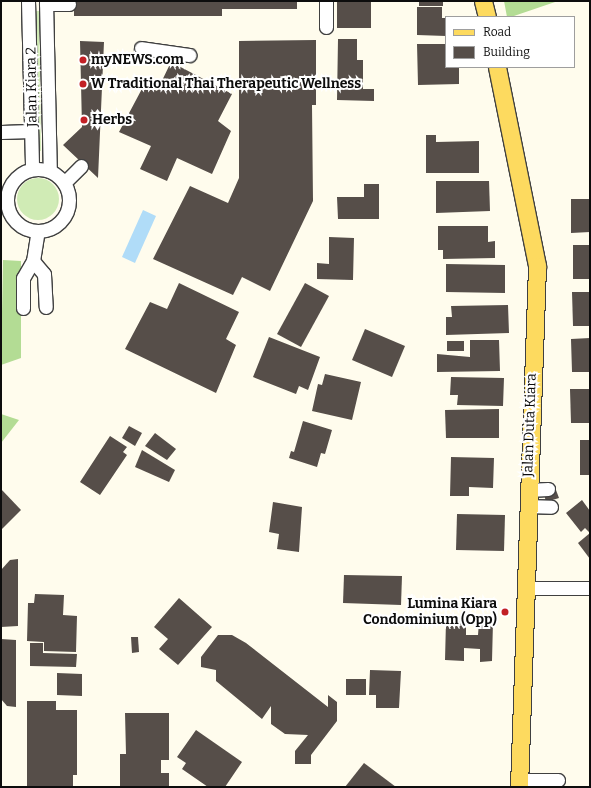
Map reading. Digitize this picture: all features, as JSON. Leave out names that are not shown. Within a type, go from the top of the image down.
[{"type":"main road","points":[[484,1],[487,16]]},
{"type":"main road","name":"Jalan Duta Kiara","points":[[497,68],[537,266],[527,498],[519,784]]},
{"type":"street","name":"Jalan Kiara 2","points":[[28,1],[32,169]]},
{"type":"street","points":[[326,1],[326,27]]},
{"type":"street","name":"Jalan Kiara 2","points":[[46,2],[50,171]]},
{"type":"street","points":[[46,2],[69,4]]},
{"type":"street","points":[[141,48],[189,55]]},
{"type":"street","points":[[1,132],[31,131]]},
{"type":"street","points":[[64,183],[81,166]]},
{"type":"street","points":[[32,169],[50,171],[64,183],[69,199],[64,216],[56,225],[38,231],[19,224],[4,198],[15,179],[32,169]]},
{"type":"street","points":[[23,308],[22,278],[33,261],[38,231]]},
{"type":"street","points":[[33,261],[44,274],[46,307]]},
{"type":"street","points":[[527,498],[548,489]]},
{"type":"street","points":[[527,498],[551,507]]},
{"type":"street","points":[[525,588],[590,588]]},
{"type":"street","points":[[519,784],[558,780]]},
{"type":"green space","points":[[504,1],[558,1],[514,16],[507,16]]},
{"type":"green space","points":[[34,11],[39,11],[41,151],[36,151]]},
{"type":"green space","points":[[34,178],[42,178],[50,181],[56,187],[59,199],[56,211],[50,217],[42,220],[34,220],[26,217],[20,211],[17,203],[17,195],[20,187],[26,181]]},
{"type":"green space","points":[[3,260],[21,261],[21,358],[1,365]]},
{"type":"green space","points":[[1,414],[19,420],[1,443]]},
{"type":"water","points":[[143,210],[156,216],[135,263],[122,257]]},
{"type":"building","points":[[74,1],[297,1],[297,9],[222,9],[222,16],[74,16]]},
{"type":"building","points":[[337,1],[371,1],[371,28],[337,28]]},
{"type":"building","points":[[419,1],[443,1],[443,6],[419,6]]},
{"type":"building","points":[[417,7],[442,7],[442,18],[445,18],[445,36],[417,35]]},
{"type":"building","points":[[338,39],[357,39],[357,60],[363,60],[363,89],[374,89],[374,101],[337,100]]},
{"type":"building","points":[[316,40],[316,105],[312,105],[313,201],[270,291],[242,277],[233,295],[153,259],[190,186],[228,203],[239,178],[239,41]]},
{"type":"building","points":[[80,41],[104,42],[98,178],[63,145],[82,127]]},
{"type":"building","points":[[417,44],[445,44],[445,68],[459,68],[459,84],[418,85]]},
{"type":"building","points":[[171,62],[232,94],[218,121],[231,131],[212,174],[177,158],[167,181],[140,169],[151,146],[119,132],[144,85],[157,91]]},
{"type":"building","points":[[426,135],[436,135],[436,142],[479,141],[479,173],[426,173]]},
{"type":"building","points":[[436,181],[489,181],[490,211],[436,213]]},
{"type":"building","points":[[364,184],[379,184],[379,219],[338,219],[337,197],[364,197]]},
{"type":"building","points":[[571,199],[590,199],[590,232],[571,233]]},
{"type":"building","points":[[438,226],[488,226],[488,242],[495,241],[495,258],[443,259],[443,250],[438,250]]},
{"type":"building","points":[[329,237],[354,238],[353,280],[317,279],[317,263],[329,264]]},
{"type":"building","points":[[573,245],[590,245],[590,279],[573,279]]},
{"type":"building","points":[[446,264],[505,265],[505,293],[446,292]]},
{"type":"building","points":[[179,283],[239,312],[226,339],[236,345],[216,393],[125,349],[150,302],[167,309]]},
{"type":"building","points":[[305,283],[329,296],[301,347],[277,334]]},
{"type":"building","points":[[572,292],[590,292],[590,326],[573,326]]},
{"type":"building","points":[[508,305],[509,333],[446,335],[446,317],[452,317],[451,306]]},
{"type":"building","points":[[365,329],[405,346],[392,377],[352,360]]},
{"type":"building","points":[[269,337],[320,357],[308,390],[299,386],[296,394],[253,377]]},
{"type":"building","points":[[590,338],[590,372],[572,372],[571,339]]},
{"type":"building","points":[[470,340],[499,340],[500,371],[437,372],[437,354],[470,357]]},
{"type":"building","points":[[447,341],[464,341],[464,351],[447,351]]},
{"type":"building","points":[[325,374],[361,382],[352,420],[312,411],[318,384],[322,385]]},
{"type":"building","points":[[451,377],[504,378],[503,406],[457,405],[458,395],[450,395]]},
{"type":"building","points":[[570,389],[590,389],[590,423],[571,423]]},
{"type":"building","points":[[499,409],[499,438],[446,438],[445,410]]},
{"type":"building","points":[[303,421],[332,430],[325,454],[321,453],[317,467],[289,458],[291,451],[294,452]]},
{"type":"building","points":[[129,426],[142,433],[135,446],[122,438]]},
{"type":"building","points":[[155,433],[176,449],[167,460],[145,446]]},
{"type":"building","points":[[110,436],[127,447],[123,452],[127,455],[100,495],[80,482]]},
{"type":"building","points":[[580,440],[590,440],[590,475],[580,475]]},
{"type":"building","points":[[142,450],[175,470],[169,482],[135,467]]},
{"type":"building","points":[[451,457],[494,458],[493,488],[469,487],[469,496],[450,496]]},
{"type":"building","points":[[1,489],[21,510],[1,530]]},
{"type":"building","points":[[556,490],[559,498],[546,502],[544,494]]},
{"type":"building","points":[[582,500],[590,511],[590,533],[585,528],[581,532],[566,513]]},
{"type":"building","points":[[273,502],[302,507],[299,552],[277,549],[279,534],[269,532]]},
{"type":"building","points":[[457,514],[505,515],[504,551],[456,550]]},
{"type":"building","points":[[590,533],[590,559],[578,543]]},
{"type":"building","points":[[18,559],[18,626],[1,627],[1,570],[10,560]]},
{"type":"building","points":[[344,575],[402,576],[401,605],[343,603]]},
{"type":"building","points":[[35,594],[64,595],[63,615],[77,616],[76,652],[44,651],[44,642],[27,641],[28,603],[34,603]]},
{"type":"building","points":[[179,598],[212,627],[178,665],[159,649],[168,639],[154,627]]},
{"type":"building","points":[[446,621],[466,621],[466,635],[478,635],[479,622],[493,622],[492,661],[480,662],[480,649],[464,648],[464,661],[445,660]]},
{"type":"building","points":[[218,635],[232,635],[246,643],[328,707],[328,695],[337,702],[337,721],[311,755],[311,764],[295,764],[295,751],[308,735],[285,734],[271,724],[271,706],[262,719],[216,681],[216,670],[201,667],[201,657]]},
{"type":"building","points":[[131,637],[138,637],[139,652],[132,653]]},
{"type":"building","points":[[1,639],[16,640],[16,707],[7,706],[1,699]]},
{"type":"building","points":[[30,643],[43,643],[43,653],[77,654],[76,667],[30,666]]},
{"type":"building","points":[[370,670],[401,671],[399,708],[376,708],[376,695],[369,695]]},
{"type":"building","points":[[57,673],[82,674],[82,696],[57,695]]},
{"type":"building","points":[[346,679],[366,679],[366,695],[346,695]]},
{"type":"building","points":[[27,701],[56,701],[56,710],[77,710],[77,775],[73,775],[73,787],[27,787]]},
{"type":"building","points":[[125,713],[169,713],[169,760],[161,760],[161,773],[169,773],[169,787],[120,786],[120,754],[126,754]]},
{"type":"building","points":[[196,730],[242,762],[225,787],[208,787],[182,769],[186,763],[177,757]]},
{"type":"building","points":[[364,763],[396,787],[345,787]]},
{"type":"place","name":"myNEWS.com","points":[[83,60]]},
{"type":"place","name":"W Traditional Thai Therapeutic Wellness","points":[[83,84]]},
{"type":"place","name":"Herbs","points":[[84,120]]},
{"type":"place","name":"Lumina Kiara Condominium (Opp)","points":[[505,612]]}]
